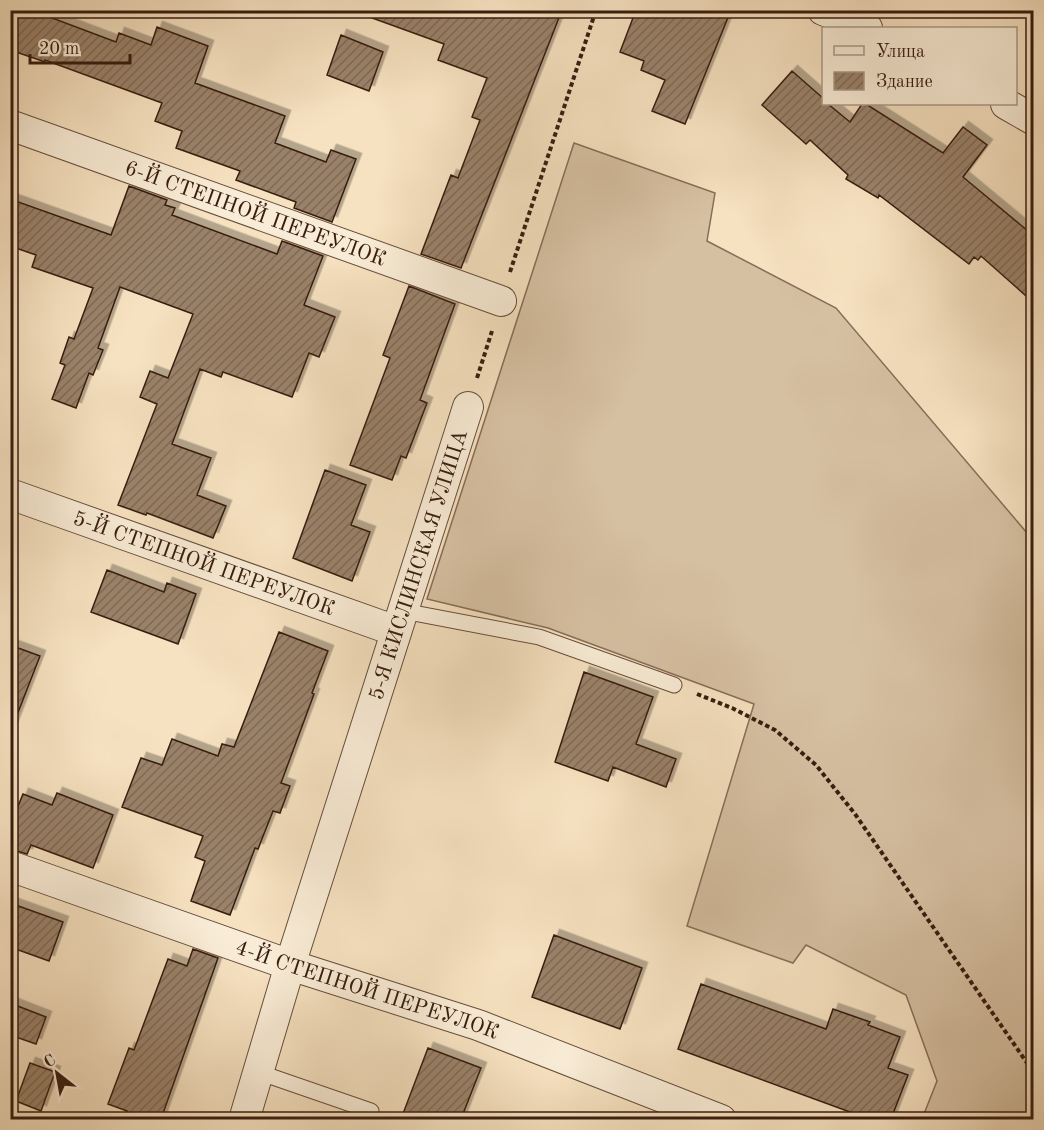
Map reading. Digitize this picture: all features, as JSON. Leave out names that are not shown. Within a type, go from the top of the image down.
[{"type":"street","points":[[823,10],[865,27]]},
{"type":"street","points":[[1008,105],[1034,120]]},
{"type":"street","name":"6-Й СТЕПНОЙ ПЕРЕУЛОК","points":[[10,125],[501,301]]},
{"type":"street","name":"5-Я КИСЛИНСКАЯ УЛИЦА","points":[[244,1119],[290,965],[468,407]]},
{"type":"street","name":"5-Й СТЕПНОЙ ПЕРЕУЛОК","points":[[10,494],[399,621]]},
{"type":"street","name":"4-Й СТЕПНОЙ ПЕРЕУЛОК","points":[[10,866],[290,965],[478,1025],[721,1119]]},
{"type":"lane","points":[[399,621],[539,637],[674,685]]},
{"type":"lane","points":[[258,1072],[371,1111]]},
{"type":"path","name":"5-Я КИСЛИНСКАЯ УЛИЦА","points":[[468,407],[597,10]]},
{"type":"path","points":[[674,685],[732,708],[775,730],[816,765],[855,814],[1034,1073]]},
{"type":"shaded area","points":[[574,143],[715,193],[707,241],[836,308],[1033,540],[1033,1119],[922,1119],[937,1081],[906,995],[806,945],[793,963],[687,926],[754,704],[548,628],[427,599]]},
{"type":"building","points":[[10,10],[31,10],[116,42],[119,33],[151,45],[157,27],[208,46],[195,83],[285,116],[275,143],[326,162],[331,150],[356,159],[332,222],[294,208],[296,202],[236,180],[240,171],[176,148],[182,131],[155,121],[162,103],[45,60],[45,62],[10,50]]},
{"type":"building","points":[[361,10],[562,10],[461,268],[421,254],[451,175],[458,178],[480,120],[472,117],[487,78],[438,60],[444,44],[361,14]]},
{"type":"building","points":[[636,10],[731,10],[685,124],[652,111],[665,80],[641,70],[644,61],[620,52]]},
{"type":"building","points":[[341,35],[383,52],[369,91],[327,75]]},
{"type":"building","points":[[792,71],[822,97],[822,105],[829,105],[850,122],[861,105],[868,105],[943,153],[963,127],[987,145],[963,177],[1034,236],[1034,303],[981,256],[978,260],[974,257],[969,264],[879,195],[878,198],[846,179],[848,175],[810,140],[806,144],[762,105]]},
{"type":"building","points":[[129,186],[167,200],[165,205],[175,208],[172,215],[277,254],[282,241],[323,256],[304,305],[335,317],[319,357],[309,353],[292,397],[223,372],[221,377],[200,369],[172,444],[211,458],[197,495],[226,506],[213,538],[147,513],[146,515],[118,505],[157,404],[140,397],[150,371],[168,378],[193,314],[120,287],[98,348],[103,350],[93,375],[89,373],[76,408],[52,399],[65,365],[60,363],[69,337],[74,339],[93,288],[32,267],[36,255],[10,246],[10,199],[111,235]]},
{"type":"building","points":[[409,286],[455,304],[420,400],[427,403],[406,458],[401,456],[392,480],[350,465],[390,358],[383,355]]},
{"type":"building","points":[[325,470],[366,485],[351,525],[370,532],[352,581],[293,558]]},
{"type":"building","points":[[107,570],[164,592],[167,583],[196,594],[178,644],[91,612]]},
{"type":"building","points":[[279,632],[328,651],[281,783],[290,786],[280,813],[273,811],[258,849],[255,848],[230,915],[191,901],[205,861],[195,857],[203,836],[122,807],[141,758],[162,765],[172,739],[218,756],[222,744],[234,747]]},
{"type":"building","points":[[10,645],[40,656],[12,728],[10,728]]},
{"type":"building","points":[[584,672],[653,697],[636,744],[676,759],[666,787],[613,767],[608,781],[555,762]]},
{"type":"building","points":[[57,793],[113,815],[93,868],[31,845],[27,854],[10,849],[10,826],[23,794],[52,805]]},
{"type":"building","points":[[10,903],[63,922],[49,961],[10,947]]},
{"type":"building","points":[[554,935],[642,968],[620,1029],[532,997]]},
{"type":"building","points":[[193,949],[218,958],[161,1119],[123,1119],[127,1111],[108,1104],[129,1048],[134,1050],[168,959],[187,966]]},
{"type":"building","points":[[701,984],[826,1029],[833,1009],[870,1022],[868,1025],[900,1037],[888,1068],[908,1075],[891,1119],[869,1119],[678,1049]]},
{"type":"building","points":[[10,1003],[46,1017],[36,1044],[10,1035]]},
{"type":"building","points":[[428,1048],[481,1068],[461,1119],[401,1119]]},
{"type":"building","points":[[30,1063],[55,1072],[41,1111],[16,1101]]}]
